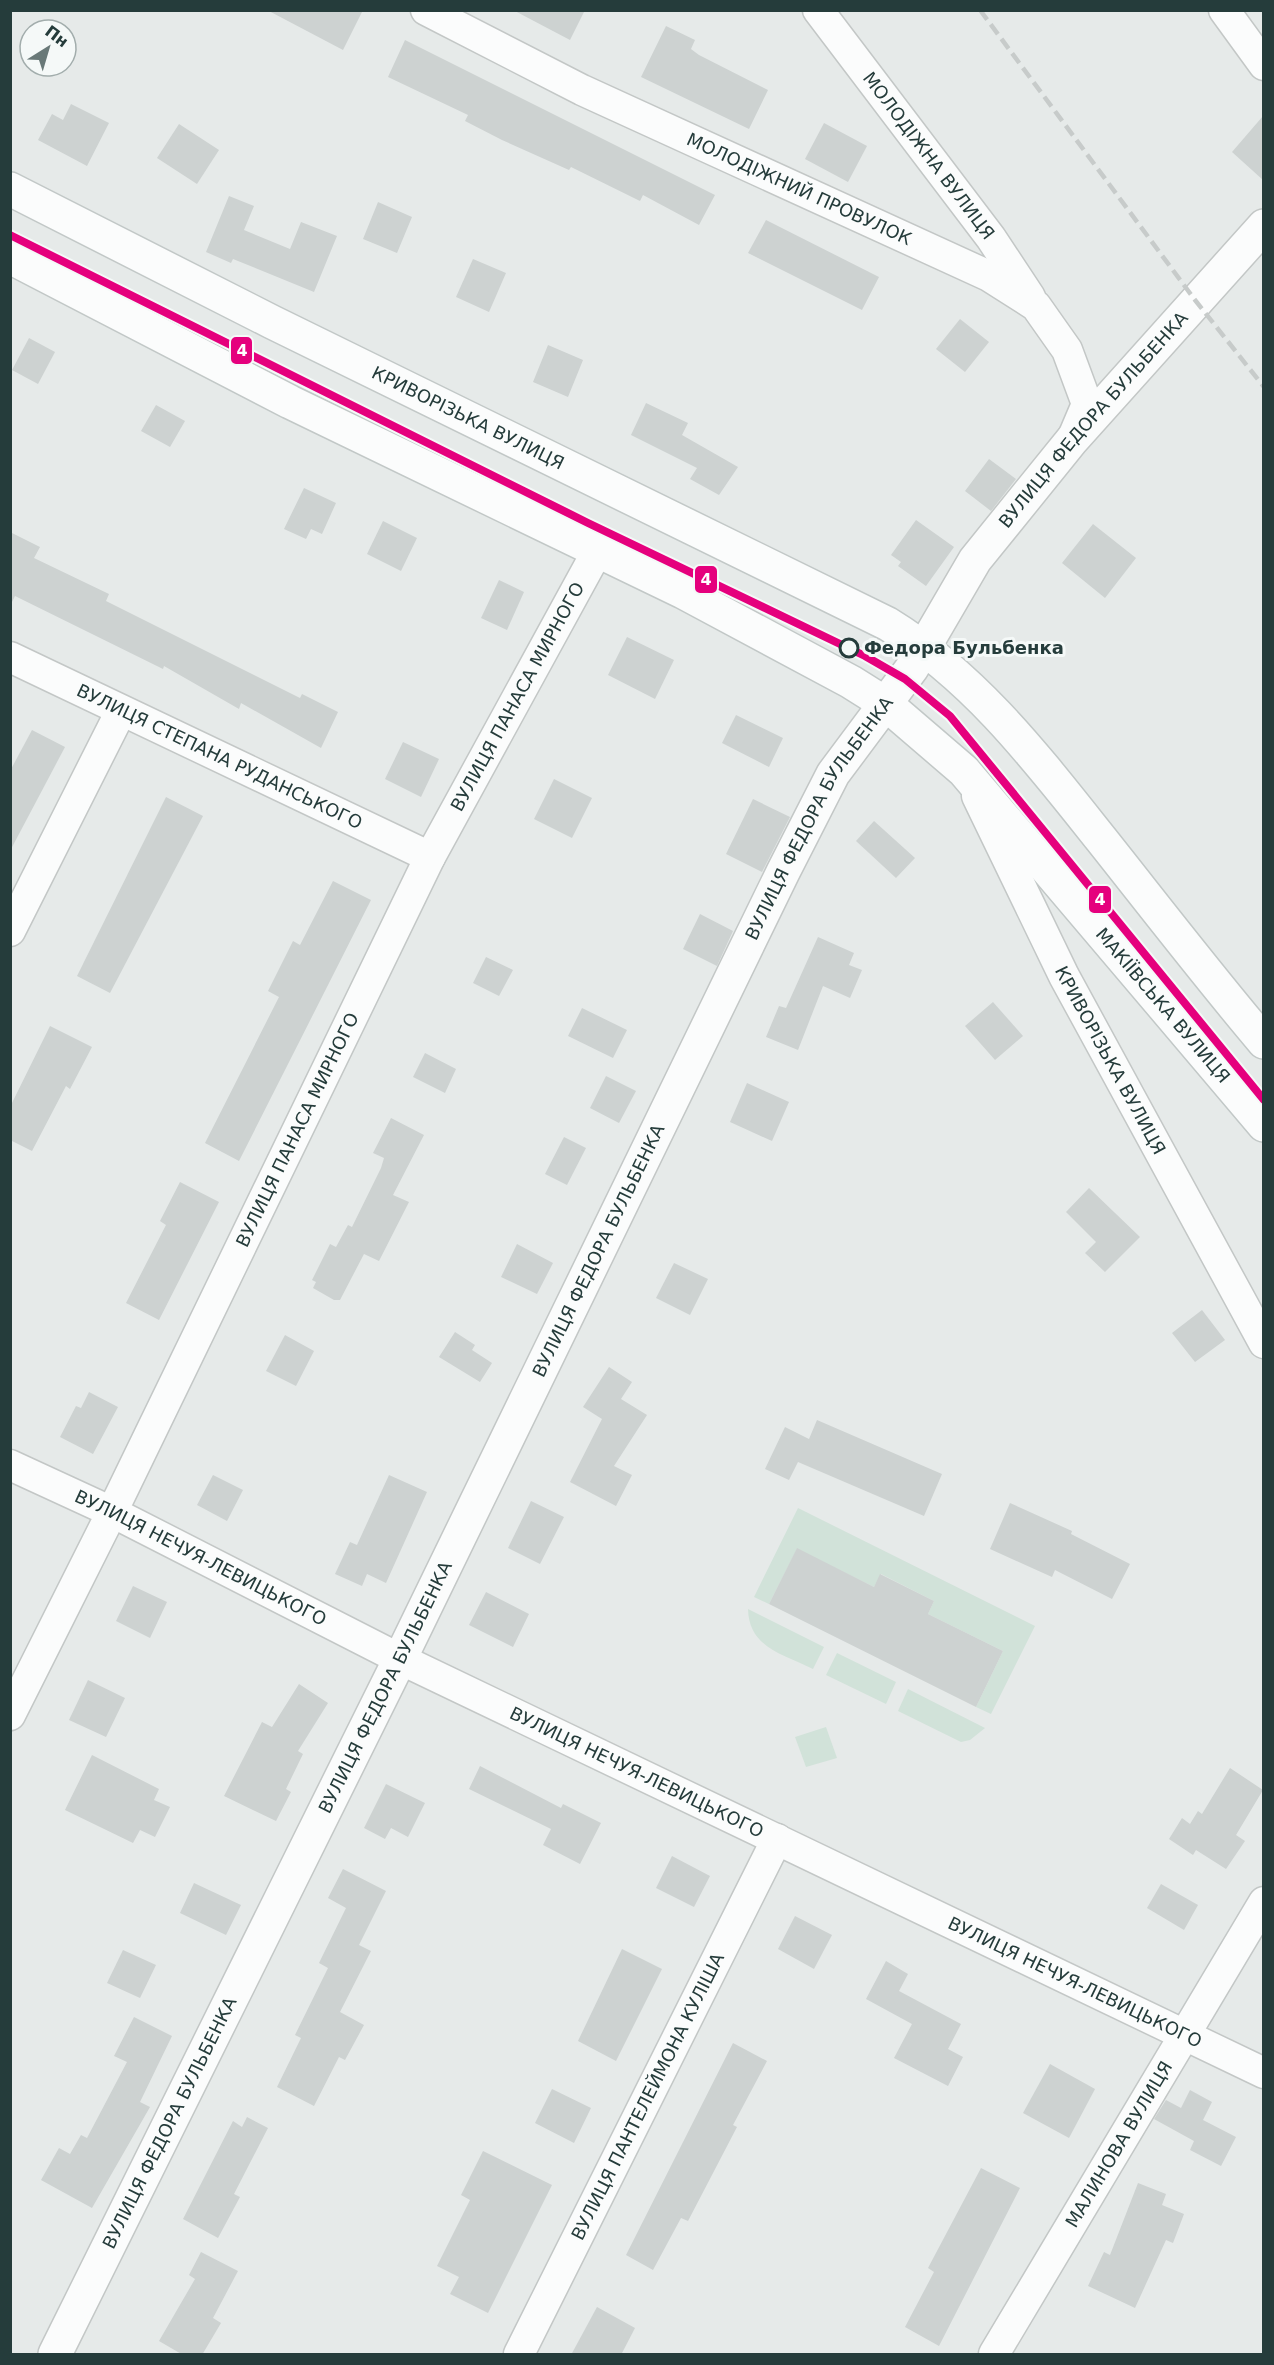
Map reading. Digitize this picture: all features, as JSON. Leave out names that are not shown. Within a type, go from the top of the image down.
[{"type":"main road","name":"КРИВОРІЗЬКА ВУЛИЦЯ","points":[[10,189],[283,327],[888,624],[924,646]]},
{"type":"main road","name":"ВУЛИЦЯ ФЕДОРА БУЛЬБЕНКА","points":[[55,2355],[400,1659],[833,774],[909,673],[975,560],[1072,440],[1263,226]]},
{"type":"main road","points":[[10,257],[290,402],[598,550],[778,643],[886,704]]},
{"type":"main road","points":[[924,646],[993,709],[1066,795],[1263,1042]]},
{"type":"main road","name":"МАКІЇВСЬКА ВУЛИЦЯ","points":[[886,704],[964,771],[1263,1125]]},
{"type":"street","name":"МОЛОДІЖНИЙ ПРОВУЛОК","points":[[426,10],[582,90],[989,276],[1036,306],[1067,350],[1087,404],[1072,440]]},
{"type":"street","name":"МОЛОДІЖНА ВУЛИЦЯ","points":[[818,10],[991,238],[1036,306]]},
{"type":"street","points":[[1224,10],[1263,65]]},
{"type":"street","name":"ВУЛИЦЯ ПАНАСА МИРНОГО","points":[[10,1715],[112,1512],[430,857],[598,550]]},
{"type":"street","name":"ВУЛИЦЯ СТЕПАНА РУДАНСЬКОГО","points":[[10,657],[430,857]]},
{"type":"street","points":[[10,932],[121,711]]},
{"type":"street","name":"КРИВОРІЗЬКА ВУЛИЦЯ","points":[[964,771],[1064,976],[1263,1343]]},
{"type":"street","name":"ВУЛИЦЯ НЕЧУЯ-ЛЕВИЦЬКОГО","points":[[10,1465],[112,1512],[400,1659],[1263,2073]]},
{"type":"street","name":"ВУЛИЦЯ ПАНТЕЛЕЙМОНА КУЛІША","points":[[519,2355],[777,1839]]},
{"type":"street","name":"МАЛИНОВА ВУЛИЦЯ","points":[[994,2355],[1263,1902]]},
{"type":"shaded area","points":[[798,1508],[1035,1626],[991,1714],[976,1707],[1003,1651],[928,1614],[934,1601],[881,1574],[874,1587],[797,1549],[769,1604],[754,1597]]},
{"type":"shaded area","points":[[748,1609],[824,1647],[813,1669],[780,1654],[761,1641],[754,1633]]},
{"type":"shaded area","points":[[837,1653],[896,1682],[886,1704],[826,1675]]},
{"type":"shaded area","points":[[908,1689],[985,1728],[970,1740],[961,1742],[898,1711]]},
{"type":"shaded area","points":[[826,1727],[837,1758],[806,1767],[795,1737]]},
{"type":"building","points":[[267,10],[363,10],[343,50]]},
{"type":"building","points":[[513,10],[585,10],[570,40]]},
{"type":"building","points":[[666,26],[695,40],[691,49],[699,55],[768,90],[749,129],[641,77]]},
{"type":"building","points":[[405,40],[715,195],[699,225],[643,195],[640,201],[571,167],[569,170],[502,140],[465,121],[468,115],[388,77]]},
{"type":"building","points":[[71,104],[109,123],[87,166],[38,140],[52,114],[63,120]]},
{"type":"building","points":[[1263,116],[1263,180],[1232,152]]},
{"type":"building","points":[[824,123],[867,146],[848,182],[805,159]]},
{"type":"building","points":[[179,124],[219,150],[197,184],[157,158]]},
{"type":"building","points":[[229,196],[254,206],[244,230],[290,249],[301,222],[337,236],[314,292],[233,259],[231,263],[206,252]]},
{"type":"building","points":[[378,202],[412,217],[397,253],[363,239]]},
{"type":"building","points":[[766,220],[879,277],[862,310],[748,253]]},
{"type":"building","points":[[473,259],[506,273],[489,312],[456,297]]},
{"type":"building","points":[[960,319],[989,342],[965,372],[936,349]]},
{"type":"building","points":[[29,338],[55,352],[38,384],[12,370]]},
{"type":"building","points":[[548,345],[583,360],[568,397],[533,382]]},
{"type":"building","points":[[646,403],[688,423],[682,435],[738,467],[719,495],[690,479],[697,468],[631,435]]},
{"type":"building","points":[[156,405],[185,421],[170,447],[141,431]]},
{"type":"building","points":[[989,459],[1016,479],[991,511],[965,491]]},
{"type":"building","points":[[304,488],[336,503],[322,534],[311,529],[306,539],[284,529]]},
{"type":"building","points":[[916,520],[954,547],[926,586],[898,566],[901,562],[891,555]]},
{"type":"building","points":[[383,521],[417,538],[401,571],[367,554]]},
{"type":"building","points":[[1093,524],[1136,558],[1105,598],[1062,563]]},
{"type":"building","points":[[10,532],[40,547],[34,558],[109,594],[106,601],[300,698],[302,694],[338,712],[321,748],[241,703],[239,709],[164,666],[163,669],[15,596],[10,606]]},
{"type":"building","points":[[499,580],[524,592],[507,630],[481,618]]},
{"type":"building","points":[[627,637],[674,660],[655,699],[608,675]]},
{"type":"building","points":[[736,715],[783,738],[769,767],[722,743]]},
{"type":"building","points":[[32,730],[65,747],[10,851],[10,771]]},
{"type":"building","points":[[403,742],[439,759],[421,797],[385,779]]},
{"type":"building","points":[[554,779],[592,798],[572,838],[534,819]]},
{"type":"building","points":[[166,797],[203,816],[110,993],[77,976]]},
{"type":"building","points":[[753,799],[790,817],[762,872],[726,854]]},
{"type":"building","points":[[874,821],[915,858],[896,878],[856,841]]},
{"type":"building","points":[[333,881],[371,900],[239,1161],[205,1143],[279,997],[268,991],[293,941],[300,945]]},
{"type":"building","points":[[700,914],[733,931],[717,966],[683,949]]},
{"type":"building","points":[[818,937],[854,953],[849,965],[862,970],[850,998],[823,986],[798,1050],[766,1037],[779,1006],[786,1008]]},
{"type":"building","points":[[486,957],[513,970],[499,996],[473,983]]},
{"type":"building","points":[[993,1002],[1023,1036],[995,1060],[965,1026]]},
{"type":"building","points":[[582,1008],[627,1030],[613,1058],[568,1036]]},
{"type":"building","points":[[50,1026],[92,1047],[70,1089],[66,1086],[32,1151],[10,1140],[10,1107]]},
{"type":"building","points":[[425,1053],[456,1069],[445,1093],[413,1077]]},
{"type":"building","points":[[606,1076],[636,1091],[619,1123],[590,1108]]},
{"type":"building","points":[[747,1083],[789,1102],[772,1141],[730,1122]]},
{"type":"building","points":[[391,1118],[424,1135],[393,1195],[409,1202],[379,1261],[364,1254],[340,1300],[334,1300],[313,1288],[316,1282],[312,1280],[330,1244],[336,1247],[348,1225],[352,1227],[381,1168],[384,1158],[373,1153]]},
{"type":"building","points":[[564,1137],[586,1148],[567,1185],[545,1174]]},
{"type":"building","points":[[180,1182],[219,1202],[159,1320],[126,1303],[166,1225],[160,1221]]},
{"type":"building","points":[[1089,1188],[1140,1237],[1105,1272],[1085,1253],[1096,1242],[1066,1212]]},
{"type":"building","points":[[517,1244],[553,1263],[537,1294],[501,1277]]},
{"type":"building","points":[[674,1263],[708,1279],[690,1315],[656,1298]]},
{"type":"building","points":[[1202,1310],[1225,1340],[1195,1362],[1172,1333]]},
{"type":"building","points":[[455,1332],[475,1345],[472,1350],[492,1363],[480,1382],[439,1357]]},
{"type":"building","points":[[285,1335],[314,1351],[296,1386],[266,1371]]},
{"type":"building","points":[[609,1367],[632,1382],[621,1399],[647,1415],[614,1466],[632,1475],[616,1506],[570,1482],[602,1419],[583,1407]]},
{"type":"building","points":[[89,1392],[118,1407],[93,1454],[60,1437],[76,1406],[81,1408]]},
{"type":"building","points":[[817,1420],[942,1474],[924,1516],[798,1462],[789,1480],[765,1469],[785,1427],[809,1439]]},
{"type":"building","points":[[213,1475],[243,1490],[227,1521],[197,1505]]},
{"type":"building","points":[[389,1475],[427,1492],[386,1583],[367,1574],[362,1586],[335,1574],[350,1542],[357,1545]]},
{"type":"building","points":[[531,1501],[564,1517],[540,1564],[508,1548]]},
{"type":"building","points":[[1010,1503],[1072,1531],[1071,1534],[1130,1564],[1112,1599],[1055,1570],[1052,1577],[990,1549]]},
{"type":"building","points":[[797,1548],[874,1587],[880,1574],[934,1601],[928,1614],[1003,1651],[976,1707],[769,1604]]},
{"type":"building","points":[[133,1586],[167,1602],[150,1638],[116,1621]]},
{"type":"building","points":[[486,1592],[529,1614],[513,1647],[469,1625]]},
{"type":"building","points":[[88,1680],[125,1698],[106,1737],[69,1720]]},
{"type":"building","points":[[299,1684],[328,1703],[298,1751],[303,1754],[286,1789],[291,1792],[276,1821],[224,1796],[262,1722],[272,1727]]},
{"type":"building","points":[[92,1755],[159,1789],[154,1800],[170,1807],[155,1837],[140,1830],[133,1843],[65,1810]]},
{"type":"building","points":[[480,1766],[561,1808],[563,1804],[601,1823],[580,1864],[543,1845],[551,1829],[469,1789]]},
{"type":"building","points":[[1230,1768],[1263,1790],[1236,1835],[1245,1841],[1226,1869],[1196,1850],[1193,1855],[1169,1839],[1182,1818],[1190,1824],[1198,1811],[1202,1814]]},
{"type":"building","points":[[386,1784],[425,1803],[408,1837],[391,1828],[385,1839],[364,1828]]},
{"type":"building","points":[[672,1856],[710,1876],[694,1907],[656,1888]]},
{"type":"building","points":[[343,1869],[386,1891],[359,1945],[371,1951],[340,2012],[364,2025],[345,2060],[339,2057],[314,2106],[277,2087],[301,2038],[295,2035],[328,1968],[319,1963],[346,1908],[328,1898]]},
{"type":"building","points":[[194,1883],[241,1905],[226,1935],[180,1913]]},
{"type":"building","points":[[1161,1884],[1198,1905],[1184,1930],[1147,1908]]},
{"type":"building","points":[[795,1916],[832,1935],[814,1969],[778,1949]]},
{"type":"building","points":[[622,1949],[662,1969],[616,2061],[578,2041]]},
{"type":"building","points":[[123,1950],[156,1965],[140,1998],[107,1983]]},
{"type":"building","points":[[886,1961],[908,1974],[899,1991],[961,2024],[948,2049],[963,2057],[948,2086],[894,2058],[912,2024],[866,1999]]},
{"type":"building","points":[[134,2017],[172,2036],[140,2102],[150,2107],[92,2208],[41,2180],[59,2148],[70,2154],[81,2135],[87,2138],[127,2062],[114,2056]]},
{"type":"building","points":[[733,2043],[767,2061],[733,2125],[737,2127],[688,2221],[681,2218],[653,2270],[626,2255]]},
{"type":"building","points":[[1050,2064],[1095,2089],[1069,2138],[1023,2113]]},
{"type":"building","points":[[552,2089],[591,2108],[574,2143],[535,2123]]},
{"type":"building","points":[[1190,2090],[1212,2102],[1203,2120],[1236,2137],[1221,2166],[1190,2150],[1194,2141],[1154,2119],[1166,2100],[1181,2108]]},
{"type":"building","points":[[247,2117],[268,2128],[234,2194],[240,2197],[218,2238],[183,2219],[233,2121],[242,2127]]},
{"type":"building","points":[[483,2151],[552,2185],[488,2313],[450,2294],[459,2277],[437,2266],[470,2200],[461,2195]]},
{"type":"building","points":[[981,2168],[1020,2188],[939,2346],[905,2327],[934,2272],[928,2268]]},
{"type":"building","points":[[1138,2183],[1166,2194],[1162,2205],[1184,2214],[1173,2243],[1166,2240],[1135,2308],[1088,2286],[1104,2252],[1110,2255]]},
{"type":"building","points":[[201,2252],[238,2271],[213,2318],[221,2323],[202,2355],[183,2355],[159,2341],[195,2279],[189,2275]]},
{"type":"building","points":[[597,2307],[635,2328],[621,2355],[571,2355]]},
{"type":"railway","points":[[980,10],[1195,300],[1264,387]]},
{"type":"transit line","name":"4","points":[[10,235],[588,523],[865,656],[905,679],[950,716],[1264,1100]]},
{"type":"place","name":"Федора Бульбенка","points":[[849,648]]}]
